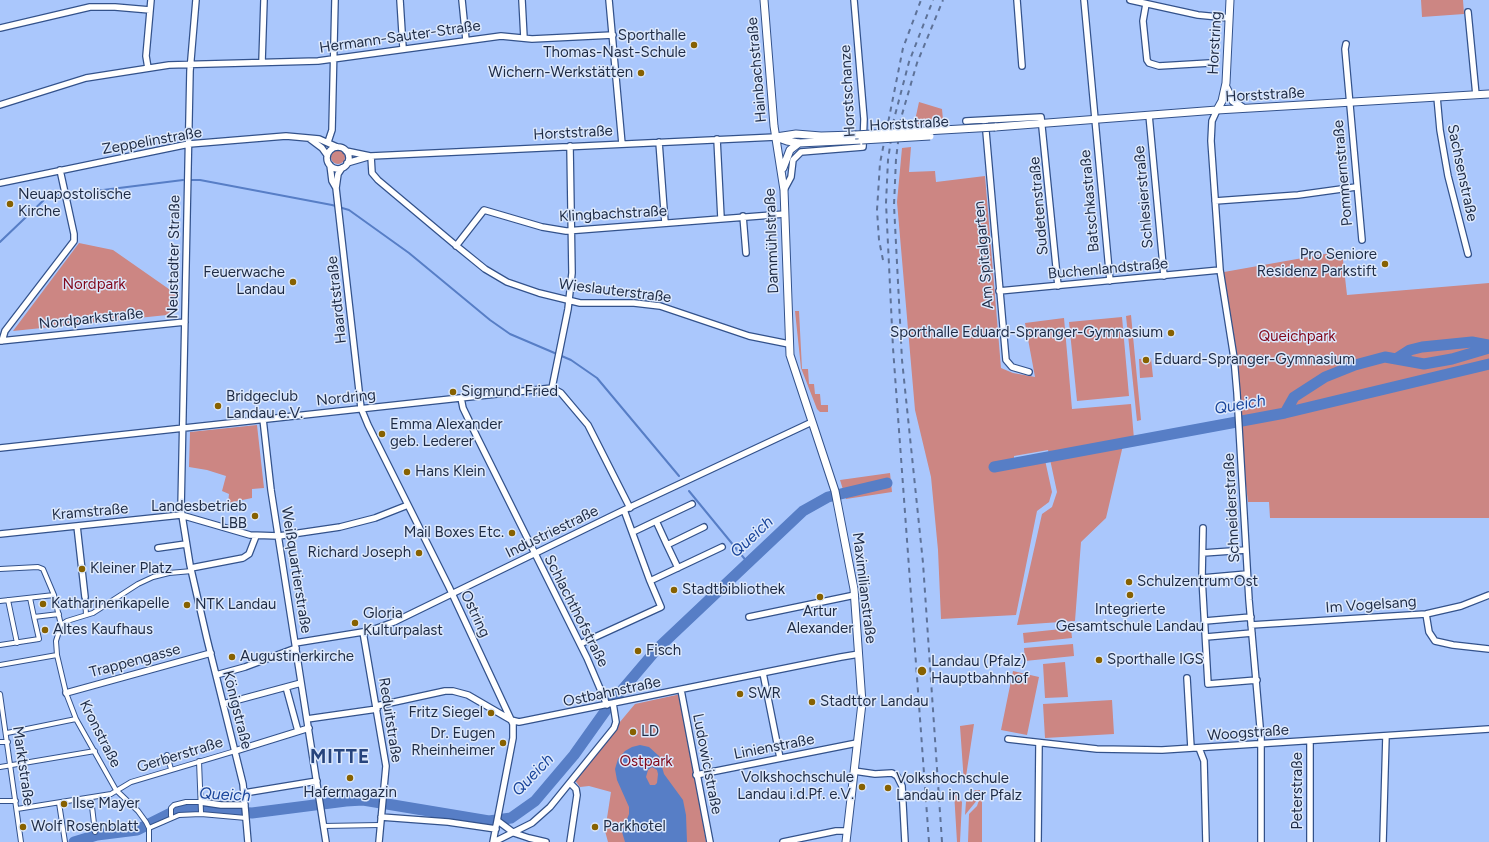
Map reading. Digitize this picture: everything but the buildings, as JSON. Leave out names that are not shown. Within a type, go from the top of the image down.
[{"type":"street","points":[[148,68],[146,56],[151,0]]},
{"type":"street","name":"Neustadter Straße","points":[[181,515],[191,65],[196,0]]},
{"type":"street","points":[[262,62],[264,0]]},
{"type":"street","points":[[328,142],[332,130],[335,0]]},
{"type":"street","points":[[400,0],[403,48]]},
{"type":"street","points":[[462,0],[466,40]]},
{"type":"street","points":[[522,0],[524,38]]},
{"type":"street","points":[[609,0],[622,144]]},
{"type":"street","name":"Hainbachstraße","points":[[764,0],[776,137]]},
{"type":"street","name":"Horstschanze","points":[[784,190],[791,177],[793,160],[798,154],[804,151],[864,147],[864,127],[854,0]]},
{"type":"street","points":[[1017,0],[1022,66]]},
{"type":"street","name":"Batschkastraße","points":[[1084,0],[1110,281]]},
{"type":"street","points":[[1130,0],[1198,15],[1230,18]]},
{"type":"street","name":"Horstring","points":[[1217,110],[1222,101],[1226,88],[1230,0]]},
{"type":"street","points":[[1146,4],[1142,21],[1147,60],[1149,63],[1159,66],[1210,63]]},
{"type":"street","points":[[0,28],[90,7],[115,7],[150,10]]},
{"type":"street","points":[[1468,12],[1476,95]]},
{"type":"street","name":"Hermann-Sauter-Straße","points":[[0,105],[71,81],[148,68],[262,62],[318,61],[403,48],[501,36],[524,38],[612,35]]},
{"type":"street","name":"Pommernstraße","points":[[1346,44],[1356,187],[1362,240]]},
{"type":"street","points":[[1226,88],[1234,103],[1245,108]]},
{"type":"street","name":"Horststraße","points":[[776,137],[788,142],[799,142],[821,139],[1025,129],[1043,124],[1094,119],[1245,108],[1489,94]]},
{"type":"street","name":"Sachsenstraße","points":[[1437,98],[1440,130],[1448,176],[1468,254]]},
{"type":"street","name":"Schneiderstraße","points":[[1217,110],[1213,118],[1211,133],[1215,201],[1220,270],[1234,358],[1250,617],[1257,680],[1260,743],[1261,842]]},
{"type":"street","name":"Schlesierstraße","points":[[1149,115],[1164,276]]},
{"type":"street","name":"Horststraße","points":[[966,121],[1036,116],[1041,117],[1043,124]]},
{"type":"street","name":"Am Spitalgarten","points":[[985,120],[1006,360],[1012,368],[1029,372]]},
{"type":"street","name":"Sudetenstraße","points":[[1043,124],[1058,286]]},
{"type":"street","name":"Horststraße","points":[[342,168],[347,163],[371,156],[776,137],[796,134],[821,139]]},
{"type":"street","name":"Zeppelinstraße","points":[[0,182],[189,144],[276,136],[319,139],[337,147]]},
{"type":"street","name":"Dammühlstraße","points":[[776,137],[784,190],[789,344]]},
{"type":"street","points":[[309,138],[322,148],[327,155],[330,165],[335,168],[342,168]]},
{"type":"street","points":[[717,139],[721,218]]},
{"type":"street","points":[[659,142],[665,223]]},
{"type":"street","points":[[782,170],[790,150],[799,142]]},
{"type":"street","points":[[570,146],[573,265],[569,301],[552,388],[561,393],[588,425],[627,509],[650,582],[661,607],[580,644]]},
{"type":"street","points":[[327,155],[331,150],[337,147]]},
{"type":"street","name":"Horststraße","points":[[337,147],[346,151],[371,156]]},
{"type":"street","points":[[346,151],[348,157],[347,163]]},
{"type":"street","name":"Wieslauterstraße","points":[[371,156],[373,176],[417,215],[488,271],[506,282],[539,293],[580,303],[634,303],[660,306],[749,336],[789,344]]},
{"type":"street","name":"Haardtstraße","points":[[330,165],[332,181],[336,188],[338,198],[361,408]]},
{"type":"street","name":"Haardtstraße","points":[[336,188],[338,174],[342,168]]},
{"type":"street","points":[[1,341],[5,331],[73,243],[74,237],[60,170]]},
{"type":"street","points":[[1215,201],[1298,195],[1356,187]]},
{"type":"street","name":"Klingbachstraße","points":[[456,246],[484,210],[542,227],[573,231],[743,216],[785,214]]},
{"type":"street","points":[[743,216],[746,253]]},
{"type":"street","name":"Buchenlandstraße","points":[[999,291],[1220,270]]},
{"type":"street","name":"Nordparkstraße","points":[[1,341],[185,322]]},
{"type":"street","name":"Maximilianstraße","points":[[789,344],[793,365],[838,503],[855,595],[862,703],[846,842]]},
{"type":"street","name":"Nordring","points":[[0,448],[552,388]]},
{"type":"street","name":"Schlachthofstraße","points":[[461,398],[463,408],[610,704],[615,717],[614,728],[542,814],[532,823],[493,842]]},
{"type":"street","name":"Ostring","points":[[361,408],[452,594],[511,720],[513,738],[493,842]]},
{"type":"street","name":"Weißquartierstraße","points":[[263,419],[301,684],[326,842]]},
{"type":"street","name":"Industriestraße","points":[[216,675],[245,667],[296,646],[363,632],[394,622],[627,509],[812,422]]},
{"type":"street","points":[[633,532],[692,504]]},
{"type":"street","points":[[181,515],[256,536],[279,536],[340,527],[374,518],[408,505]]},
{"type":"street","name":"Kramstraße","points":[[0,534],[181,515]]},
{"type":"street","name":"Königstraße","points":[[181,515],[186,544],[244,793],[248,842]]},
{"type":"street","points":[[656,521],[678,568]]},
{"type":"street","points":[[77,526],[86,615]]},
{"type":"street","points":[[667,545],[704,527]]},
{"type":"street","points":[[1204,528],[1202,578],[1208,684],[1257,680]]},
{"type":"street","points":[[0,569],[40,567],[45,571],[54,595],[61,625],[67,621],[93,613],[122,594],[153,577],[192,570],[243,558],[249,554],[256,536]]},
{"type":"street","points":[[158,548],[186,544]]},
{"type":"street","points":[[650,582],[722,547]]},
{"type":"street","points":[[1203,553],[1246,550]]},
{"type":"street","points":[[1202,578],[1248,574]]},
{"type":"street","points":[[0,601],[54,595]]},
{"type":"street","points":[[749,617],[825,600],[855,595]]},
{"type":"street","name":"Im Vogelsang","points":[[1251,625],[1426,614],[1456,607],[1489,595]]},
{"type":"street","points":[[0,645],[39,639],[30,598]]},
{"type":"street","points":[[8,600],[17,642]]},
{"type":"street","points":[[34,617],[59,614]]},
{"type":"street","points":[[1426,614],[1429,632],[1435,641],[1453,645],[1489,649]]},
{"type":"street","points":[[1205,621],[1250,617]]},
{"type":"street","name":"Kronstraße","points":[[61,625],[56,640],[57,655],[66,693],[76,719],[116,790],[138,811],[148,825]]},
{"type":"street","name":"Reduitstraße","points":[[363,632],[386,766],[379,842]]},
{"type":"street","points":[[1206,637],[1252,633]]},
{"type":"street","name":"Trappengasse","points":[[66,693],[211,653]]},
{"type":"street","name":"Ostbahnstraße","points":[[307,719],[376,707],[445,691],[453,691],[468,695],[511,720],[522,722],[859,654]]},
{"type":"street","points":[[0,665],[57,655]]},
{"type":"street","points":[[763,673],[780,758]]},
{"type":"street","points":[[1187,678],[1191,748]]},
{"type":"street","points":[[223,704],[301,684]]},
{"type":"street","points":[[286,687],[298,731]]},
{"type":"street","name":"Ludowicistraße","points":[[681,690],[710,842]]},
{"type":"street","name":"Marktstraße","points":[[0,694],[2,714],[7,733],[21,842]]},
{"type":"street","points":[[7,733],[76,719]]},
{"type":"street","points":[[235,751],[309,728]]},
{"type":"street","name":"Woogstraße","points":[[1008,740],[1104,749],[1199,748],[1260,743],[1489,730]]},
{"type":"street","points":[[1383,842],[1386,736]]},
{"type":"street","name":"Peterstraße","points":[[1310,741],[1310,842]]},
{"type":"street","points":[[0,742],[8,742]]},
{"type":"street","name":"Linienstraße","points":[[696,775],[857,743]]},
{"type":"street","points":[[1038,842],[1039,744]]},
{"type":"street","points":[[1199,748],[1204,761],[1206,842]]},
{"type":"street","points":[[0,767],[95,751]]},
{"type":"street","name":"Gerberstraße","points":[[17,809],[111,794],[131,782],[235,751]]},
{"type":"street","points":[[167,755],[171,769]]},
{"type":"street","points":[[199,761],[201,807]]},
{"type":"street","points":[[854,771],[875,774],[892,773],[898,776],[902,786],[905,842]]},
{"type":"street","points":[[244,793],[316,781]]},
{"type":"street","points":[[570,782],[576,789],[577,795],[570,842]]},
{"type":"street","points":[[91,798],[95,832]]},
{"type":"street","points":[[0,801],[16,801]]},
{"type":"street","points":[[171,815],[171,808],[174,805],[186,802],[201,807],[221,805],[246,807]]},
{"type":"street","points":[[58,803],[65,842]]},
{"type":"street","points":[[148,842],[148,825],[171,815],[201,814],[246,818]]},
{"type":"street","points":[[381,814],[448,822],[497,825],[514,833],[546,842]]},
{"type":"street","points":[[323,826],[380,825]]},
{"type":"street","points":[[783,842],[836,831],[847,831]]},
{"type":"green space","points":[[1421,0],[1463,0],[1464,14],[1422,17]]},
{"type":"green space","points":[[919,102],[942,109],[943,120],[914,125]]},
{"type":"green space","points":[[911,147],[909,172],[935,171],[936,182],[985,176],[1001,368],[1013,373],[1035,377],[1025,323],[1064,318],[1072,409],[1131,404],[1134,439],[1124,441],[1106,518],[1081,542],[1075,621],[1017,625],[1042,514],[1052,507],[1057,492],[1048,450],[1014,456],[1014,465],[1045,460],[1052,492],[1049,502],[1037,511],[1016,615],[941,619],[938,550],[931,477],[915,410],[897,202],[902,148]]},
{"type":"green space","points":[[335,150],[341,150],[345,154],[345,160],[341,164],[335,164],[331,160],[331,154]]},
{"type":"green space","name":"Nordpark","points":[[79,243],[113,250],[176,294],[176,311],[167,315],[13,331]]},
{"type":"green space","name":"Queichpark","points":[[1342,251],[1347,295],[1489,283],[1489,518],[1270,518],[1269,502],[1248,502],[1238,420],[1235,371],[1224,272]]},
{"type":"green space","points":[[795,311],[799,311],[802,369],[808,369],[809,384],[814,384],[815,394],[820,394],[821,405],[828,405],[828,412],[820,412],[817,409],[801,368]]},
{"type":"green space","points":[[1131,315],[1141,420],[1137,421],[1126,316]]},
{"type":"green space","points":[[1122,317],[1129,396],[1077,401],[1069,322]]},
{"type":"green space","points":[[1151,358],[1153,377],[1140,378],[1139,359]]},
{"type":"green space","points":[[257,425],[264,488],[252,489],[252,498],[228,503],[229,494],[222,491],[226,476],[207,470],[189,467],[190,432]]},
{"type":"green space","points":[[890,473],[892,492],[846,499],[840,480]]},
{"type":"green space","points":[[1071,628],[1072,638],[1024,643],[1023,633]]},
{"type":"green space","points":[[1073,644],[1074,656],[1025,661],[1024,648]]},
{"type":"green space","points":[[1065,662],[1068,697],[1045,698],[1043,664]]},
{"type":"green space","points":[[1013,671],[1039,677],[1027,735],[1001,730]]},
{"type":"green space","name":"Ostpark","points":[[681,694],[706,842],[608,842],[605,831],[611,792],[589,786],[580,787],[573,778],[635,704]]},
{"type":"green space","points":[[1112,700],[1114,734],[1045,738],[1043,704]]},
{"type":"green space","points":[[974,724],[965,783],[964,783],[960,726]]},
{"type":"green space","points":[[975,790],[980,790],[978,799],[965,815],[966,802]]},
{"type":"green space","points":[[982,791],[982,842],[968,842],[969,814],[977,806]]},
{"type":"green space","points":[[954,792],[962,802],[960,842],[957,842]]},
{"type":"water","points":[[640,745],[649,747],[659,756],[664,774],[683,800],[686,815],[687,842],[625,842],[622,832],[629,814],[629,807],[617,780],[615,769],[618,759],[625,751]],"holes":[[[652,767],[657,770],[657,783],[655,785],[650,785],[646,777],[648,770]]]},
{"type":"waterway","points":[[0,242],[47,197],[183,180]]},
{"type":"waterway","points":[[189,180],[200,180],[332,205],[349,210],[409,253],[490,320],[510,334],[571,360],[597,378],[679,476]]},
{"type":"waterway","points":[[1396,359],[1410,350],[1422,347],[1472,342],[1489,345]]},
{"type":"waterway","points":[[1285,413],[1294,397],[1325,377],[1355,365],[1385,357],[1424,364],[1452,359],[1489,348]]},
{"type":"waterway","name":"Queich","points":[[994,467],[1285,413],[1489,364]]},
{"type":"waterway","name":"Queich","points":[[74,842],[97,835],[137,830],[171,813],[188,809],[252,813],[363,800],[489,821],[511,818],[535,801],[574,755],[611,703],[657,649],[803,511],[828,497],[887,483]]},
{"type":"waterway","points":[[689,491],[748,563]]},
{"type":"railway","points":[[883,260],[879,240],[877,210],[880,163],[903,48],[921,0]]},
{"type":"railway","points":[[929,842],[893,348],[886,203],[888,160],[894,119],[909,62],[933,0]]},
{"type":"railway","points":[[942,842],[923,563],[902,360],[894,205],[896,159],[901,118],[917,63],[943,0]]},
{"type":"place","name":"Sporthalle Thomas-Nast-Schule","points":[[694,45]]},
{"type":"place","name":"Wichern-Werkstätten","points":[[641,73]]},
{"type":"place","name":"Neuapostolische Kirche","points":[[10,204]]},
{"type":"place","name":"Pro Seniore Residenz Parkstift","points":[[1385,264]]},
{"type":"place","name":"Feuerwache Landau","points":[[293,282]]},
{"type":"place","name":"Sporthalle Eduard-Spranger-Gymnasium","points":[[1171,333]]},
{"type":"place","name":"Eduard-Spranger-Gymnasium","points":[[1146,360]]},
{"type":"place","name":"Sigmund Fried","points":[[453,392]]},
{"type":"place","name":"Bridgeclub Landau e.V.","points":[[218,406]]},
{"type":"place","name":"Emma Alexander geb. Lederer","points":[[382,434]]},
{"type":"place","name":"Hans Klein","points":[[407,472]]},
{"type":"place","name":"Landesbetrieb LBB","points":[[255,516]]},
{"type":"place","name":"Mail Boxes Etc.","points":[[512,533]]},
{"type":"place","name":"Richard Joseph","points":[[419,553]]},
{"type":"place","name":"Kleiner Platz","points":[[82,569]]},
{"type":"place","name":"Schulzentrum Ost","points":[[1129,582]]},
{"type":"place","name":"Stadtbibliothek","points":[[674,590]]},
{"type":"place","name":"Integrierte Gesamtschule Landau","points":[[1130,595]]},
{"type":"place","name":"Artur Alexander","points":[[820,597]]},
{"type":"place","name":"Katharinenkapelle","points":[[43,604]]},
{"type":"place","name":"NTK Landau","points":[[187,605]]},
{"type":"place","name":"Gloria Kulturpalast","points":[[355,623]]},
{"type":"place","name":"Altes Kaufhaus","points":[[45,630]]},
{"type":"place","name":"Fisch","points":[[638,651]]},
{"type":"place","name":"Augustinerkirche","points":[[232,657]]},
{"type":"place","name":"Sporthalle IGS","points":[[1099,660]]},
{"type":"place","name":"Landau (Pfalz) Hauptbahnhof","points":[[922,671]]},
{"type":"place","name":"SWR","points":[[740,694]]},
{"type":"place","name":"Stadttor Landau","points":[[812,702]]},
{"type":"place","name":"Fritz Siegel","points":[[491,713]]},
{"type":"place","name":"LD","points":[[633,732]]},
{"type":"place","name":"Dr. Eugen Rheinheimer","points":[[503,743]]},
{"type":"place","name":"Hafermagazin","points":[[350,778]]},
{"type":"place","name":"Volkshochschule Landau i.d.Pf. e.V.","points":[[862,787]]},
{"type":"place","name":"Volkshochschule Landau in der Pfalz","points":[[888,788]]},
{"type":"place","name":"Ilse Mayer","points":[[64,804]]},
{"type":"place","name":"Wolf Rosenblatt","points":[[23,827]]},
{"type":"place","name":"Parkhotel","points":[[595,827]]},
{"type":"district","name":"MITTE","points":[[340,757]]}]
